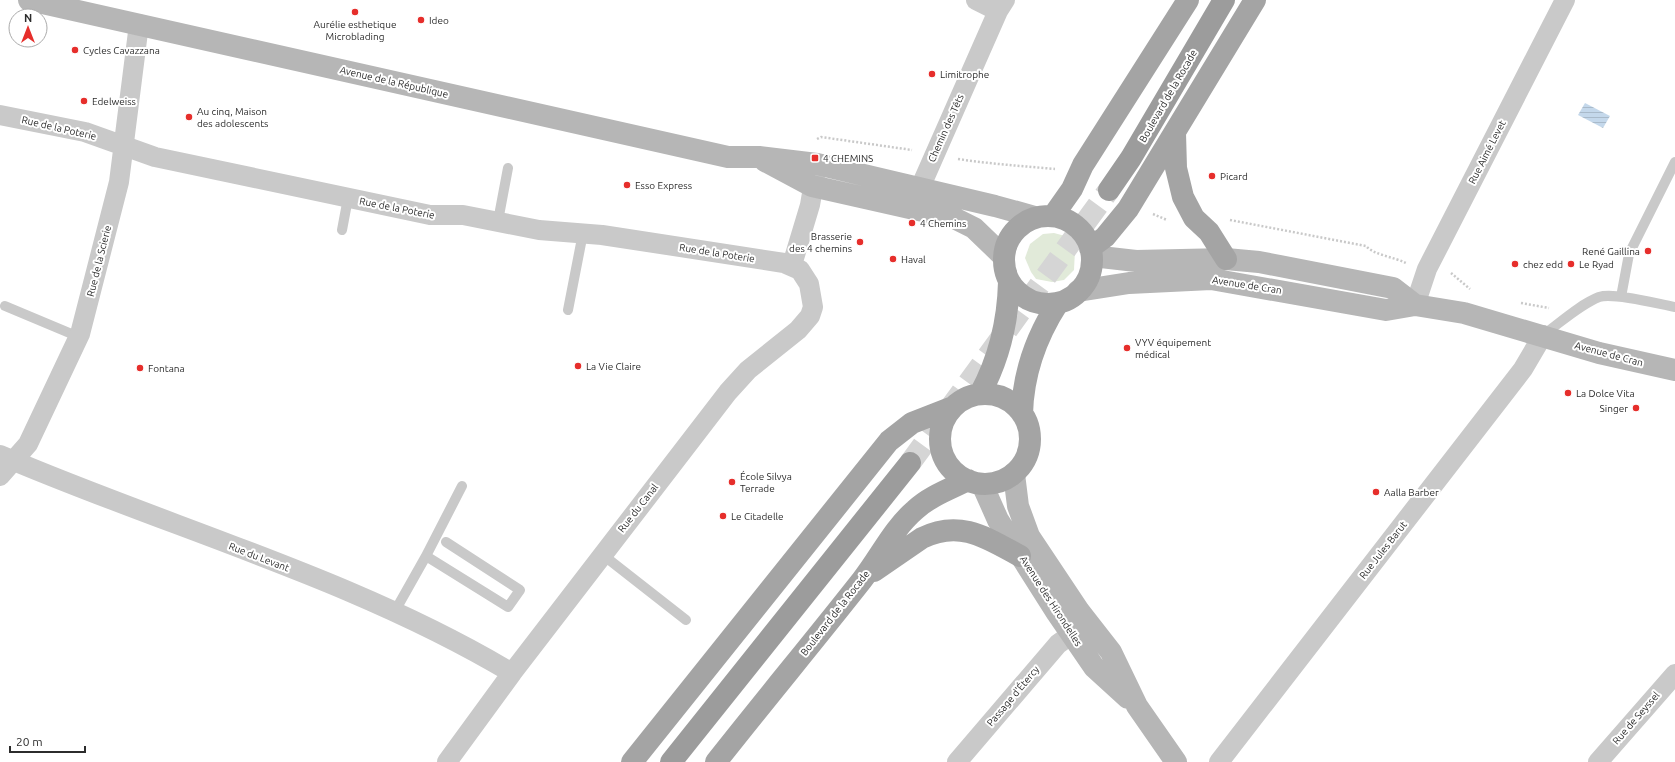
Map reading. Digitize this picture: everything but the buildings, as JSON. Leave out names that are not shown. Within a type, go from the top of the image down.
[{"type":"highway","name":"Boulevard de la Rocade","points":[[1109,190],[1134,154],[1224,0]]},
{"type":"highway","points":[[671,762],[910,463]]},
{"type":"main road","name":"Avenue de la République","points":[[29,0],[728,157],[759,158],[817,164],[920,188]]},
{"type":"main road","points":[[980,394],[992,368],[1002,340],[1006,317],[1009,282],[1004,266],[1003,256],[1005,248],[1013,232],[1020,225],[1044,217],[1072,189],[1083,166],[1188,0]]},
{"type":"main road","points":[[1091,252],[1120,220],[1175,133],[1255,0]]},
{"type":"main road","points":[[1175,133],[1176,168],[1183,197],[1194,218],[1209,232],[1226,259]]},
{"type":"main road","name":"Avenue de la République","points":[[759,158],[799,181],[812,186],[931,212]]},
{"type":"main road","points":[[920,188],[1044,217],[1070,221],[1077,226],[1085,236],[1091,252],[1092,264],[1088,279],[1078,291],[1067,299],[1058,303],[1044,304],[1031,300],[1019,293],[1009,282]]},
{"type":"main road","points":[[931,212],[954,218],[974,228],[1003,256]]},
{"type":"main road","name":"Avenue de Cran","points":[[1091,252],[1136,261],[1226,259],[1259,262],[1393,288],[1415,305]]},
{"type":"main road","name":"Avenue de Cran","points":[[1078,291],[1129,283],[1211,279],[1386,310],[1415,305],[1464,313],[1543,335],[1599,353],[1675,370]]},
{"type":"main road","points":[[1022,414],[1025,382],[1034,351],[1042,331],[1058,303]]},
{"type":"main road","points":[[632,762],[889,441],[912,423],[953,408],[966,399],[980,394],[1005,400],[1013,405],[1022,414],[1029,432],[1030,442],[1025,460],[1014,474],[999,482],[975,482],[955,472],[945,460],[940,444],[940,436],[944,420],[953,408]]},
{"type":"main road","name":"Avenue des Hirondelles","points":[[1014,474],[1018,506],[1029,536],[1111,652],[1137,706],[1176,762]]},
{"type":"main road","name":"Avenue des Hirondelles","points":[[975,482],[1020,556],[1094,667],[1137,706]]},
{"type":"main road","name":"Boulevard de la Rocade","points":[[716,762],[863,578],[896,530],[915,510],[937,495],[975,482]]},
{"type":"main road","points":[[863,578],[915,542],[939,531],[964,530],[974,532],[1020,556]]},
{"type":"street","points":[[976,0],[1002,5]]},
{"type":"street","name":"Rue Aimé Levet","points":[[1415,305],[1427,269],[1565,0]]},
{"type":"street","name":"Chemin des Têts","points":[[920,188],[1002,5]]},
{"type":"street","name":"Rue de la Scierie","points":[[0,476],[6,458],[28,444],[79,337],[119,182],[139,24]]},
{"type":"street","name":"Rue de la Poterie","points":[[0,115],[85,132],[155,157],[430,215],[462,214],[539,230],[583,233],[792,265]]},
{"type":"street","points":[[792,265],[810,205],[812,186],[817,164]]},
{"type":"street","points":[[920,188],[931,212]]},
{"type":"street","name":"Rue du Canal","points":[[447,762],[512,673],[738,381],[805,323],[813,307],[811,290],[805,276],[792,265]]},
{"type":"street","name":"Rue Jules Barut","points":[[1219,762],[1523,369],[1543,335]]},
{"type":"street","name":"Rue du Levant","points":[[6,458],[395,610],[482,655],[512,673]]},
{"type":"street","name":"Passage d'Étercy","points":[[957,762],[1058,644],[1072,634]]},
{"type":"street","name":"Rue de Seyssel","points":[[1598,762],[1675,674]]},
{"type":"lane","points":[[1621,297],[1629,254],[1675,162]]},
{"type":"lane","points":[[498,221],[508,168]]},
{"type":"lane","points":[[342,230],[348,198]]},
{"type":"lane","points":[[568,310],[583,233]]},
{"type":"lane","points":[[1543,335],[1599,297],[1621,297],[1675,307]]},
{"type":"lane","points":[[5,306],[79,337]]},
{"type":"lane","points":[[395,610],[426,556],[462,486]]},
{"type":"lane","points":[[426,556],[508,607],[520,590],[446,542]]},
{"type":"lane","points":[[603,555],[686,620]]},
{"type":"green space","points":[[1054,233],[1065,236],[1075,250],[1074,270],[1064,280],[1052,282],[1036,279],[1025,258],[1030,244],[1043,234]]},
{"type":"water","points":[[1585,103],[1610,116],[1603,128],[1578,115]]},
{"type":"tunnel","points":[[910,463],[1109,190]]},
{"type":"place","name":"Aurélie esthetique Microblading","points":[[355,12]]},
{"type":"place","name":"Ideo","points":[[421,20]]},
{"type":"place","name":"Cycles Cavazzana","points":[[75,50]]},
{"type":"place","name":"Limitrophe","points":[[932,74]]},
{"type":"place","name":"Edelweiss","points":[[84,101]]},
{"type":"place","name":"Au cinq, Maison des adolescents","points":[[189,117]]},
{"type":"place","name":"4 CHEMINS","points":[[815,158]]},
{"type":"place","name":"Picard","points":[[1212,176]]},
{"type":"place","name":"Esso Express","points":[[627,185]]},
{"type":"place","name":"4 Chemins","points":[[912,223]]},
{"type":"place","name":"Brasserie des 4 chemins","points":[[860,242]]},
{"type":"place","name":"René Gaillina","points":[[1648,251]]},
{"type":"place","name":"Haval","points":[[893,259]]},
{"type":"place","name":"chez edd","points":[[1515,264]]},
{"type":"place","name":"Le Ryad","points":[[1571,264]]},
{"type":"place","name":"VYV équipement médical","points":[[1127,348]]},
{"type":"place","name":"La Vie Claire","points":[[578,366]]},
{"type":"place","name":"Fontana","points":[[140,368]]},
{"type":"place","name":"La Dolce Vita","points":[[1568,393]]},
{"type":"place","name":"Singer","points":[[1636,408]]},
{"type":"place","name":"École Silvya Terrade","points":[[732,482]]},
{"type":"place","name":"Aalla Barber","points":[[1376,492]]},
{"type":"place","name":"Le Citadelle","points":[[723,516]]}]
